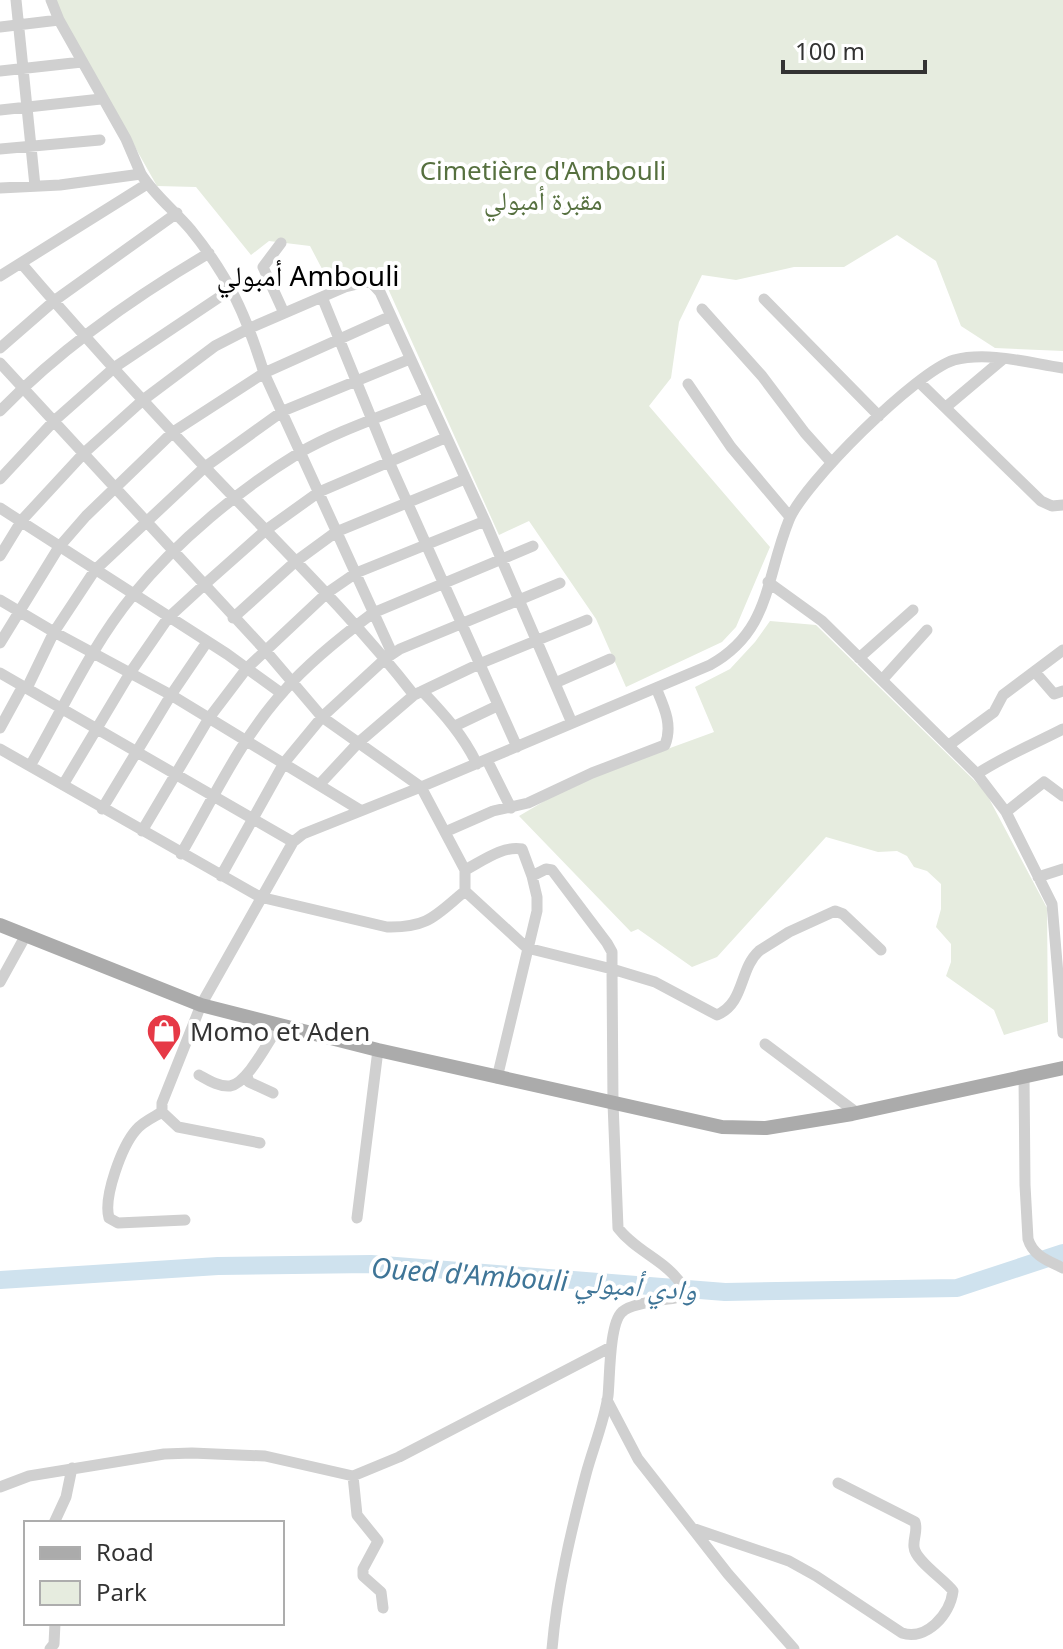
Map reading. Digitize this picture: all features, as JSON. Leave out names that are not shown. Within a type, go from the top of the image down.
[{"type":"main road","points":[[0,925],[201,1005],[497,1078],[722,1127],[766,1128],[857,1113],[1063,1068]]},
{"type":"street","points":[[16,0],[35,186]]},
{"type":"street","points":[[51,0],[101,99],[126,139],[144,179],[177,213],[233,288],[264,373],[356,573],[389,656]]},
{"type":"street","points":[[0,27],[59,20]]},
{"type":"street","points":[[0,71],[82,62]]},
{"type":"street","points":[[0,110],[101,99]]},
{"type":"street","points":[[0,149],[100,140]]},
{"type":"street","points":[[0,188],[144,179]]},
{"type":"street","points":[[0,276],[144,179]]},
{"type":"street","points":[[0,348],[54,301],[177,213]]},
{"type":"street","points":[[281,243],[263,267],[284,313]]},
{"type":"street","points":[[0,411],[23,387],[140,294],[209,253]]},
{"type":"street","points":[[21,263],[205,467],[327,593],[355,627],[389,656],[418,693],[455,726],[511,808]]},
{"type":"street","points":[[0,556],[22,520],[84,453],[143,400],[215,346],[345,287],[370,281],[380,292],[485,521],[572,723]]},
{"type":"street","points":[[0,479],[55,420],[115,367],[233,288]]},
{"type":"street","points":[[322,297],[390,464],[517,747]]},
{"type":"street","points":[[764,299],[879,416]]},
{"type":"street","points":[[702,309],[762,376],[831,462]]},
{"type":"street","points":[[0,643],[59,547],[173,432],[264,373],[391,316]]},
{"type":"street","points":[[260,1143],[178,1127],[162,1112],[162,1103],[201,1005],[293,842],[303,834],[482,762],[731,653],[755,625],[790,517],[798,502],[831,462],[879,416],[919,382],[951,361],[978,357],[1063,368]]},
{"type":"street","points":[[0,728],[54,632],[95,570],[205,467],[283,411],[410,359]]},
{"type":"street","points":[[946,407],[1003,359]]},
{"type":"street","points":[[0,363],[265,650],[322,717],[421,787],[465,870],[465,891],[429,921],[408,927],[387,927],[260,897],[0,749]]},
{"type":"street","points":[[919,382],[1041,501],[1046,505],[1062,507]]},
{"type":"street","points":[[688,384],[731,447],[790,517]]},
{"type":"street","points":[[30,766],[93,653],[133,595],[174,552],[235,497],[301,452],[427,398]]},
{"type":"street","points":[[63,785],[130,673],[168,618],[204,585],[266,530],[319,492],[445,438]]},
{"type":"street","points":[[233,618],[295,562],[336,532],[465,479]]},
{"type":"street","points":[[0,508],[281,693]]},
{"type":"street","points":[[142,831],[209,718],[247,668],[327,593],[356,573],[485,521]]},
{"type":"street","points":[[181,854],[246,741],[281,693],[355,627],[373,613],[533,546]]},
{"type":"street","points":[[768,582],[822,621],[977,774],[1006,812],[1052,904],[1063,1033]]},
{"type":"street","points":[[221,876],[284,763],[322,717],[389,656],[560,583]]},
{"type":"street","points":[[0,600],[171,695],[360,810]]},
{"type":"street","points":[[859,658],[913,610]]},
{"type":"street","points":[[319,785],[358,743],[418,693],[479,664],[587,620]]},
{"type":"street","points":[[882,680],[927,630]]},
{"type":"street","points":[[102,809],[207,642]]},
{"type":"street","points":[[949,745],[994,712],[1003,695],[1063,650]]},
{"type":"street","points":[[555,683],[610,659]]},
{"type":"street","points":[[1035,672],[1054,694],[1063,691]]},
{"type":"street","points":[[0,673],[293,842]]},
{"type":"street","points":[[445,832],[665,745],[669,735],[667,714],[656,688]]},
{"type":"street","points":[[455,726],[497,706]]},
{"type":"street","points":[[977,774],[999,759],[1025,750],[1063,729]]},
{"type":"street","points":[[1006,812],[1044,782],[1063,796]]},
{"type":"street","points":[[465,870],[515,847],[522,849],[537,897],[537,911],[497,1078]]},
{"type":"street","points":[[532,876],[546,869],[552,870],[612,952],[618,1228],[629,1242],[675,1273],[683,1287],[675,1298],[630,1307],[618,1319],[611,1347],[607,1400],[562,1576],[552,1649]]},
{"type":"street","points":[[1038,877],[1063,869]]},
{"type":"street","points":[[465,891],[527,948],[655,982],[717,1015],[725,1012],[734,1002],[752,957],[772,942],[822,916],[835,911],[843,914],[881,950]]},
{"type":"street","points":[[0,982],[26,935]]},
{"type":"street","points":[[199,1075],[230,1086],[247,1076],[279,1026]]},
{"type":"street","points":[[765,1044],[857,1113]]},
{"type":"street","points":[[357,1218],[378,1050]]},
{"type":"street","points":[[247,1076],[255,1086],[273,1093]]},
{"type":"street","points":[[1024,1076],[1028,1239],[1030,1247],[1039,1256],[1063,1268]]},
{"type":"street","points":[[162,1112],[137,1128],[108,1189],[106,1207],[109,1218],[118,1223],[185,1220]]},
{"type":"street","points":[[0,1487],[29,1476],[72,1468],[164,1454],[192,1453],[265,1456],[353,1476],[399,1457],[611,1347]]},
{"type":"street","points":[[607,1400],[638,1459],[794,1649]]},
{"type":"street","points":[[55,1521],[66,1497],[72,1468]]},
{"type":"street","points":[[353,1476],[357,1515],[378,1541],[363,1569],[363,1576],[381,1592],[383,1608]]},
{"type":"street","points":[[692,1528],[789,1561],[902,1633],[912,1636],[923,1634],[933,1626],[951,1601],[953,1591],[918,1557],[914,1548],[915,1522],[838,1483]]},
{"type":"street","points":[[50,1649],[54,1644],[55,1625]]},
{"type":"green space","name":"Cimetière d'Ambouli مقبرة أمبولي","points":[[52,0],[1063,0],[1063,351],[995,348],[961,326],[936,261],[897,235],[844,267],[794,267],[736,280],[702,275],[679,322],[671,378],[649,406],[770,547],[736,627],[722,642],[626,687],[596,619],[529,521],[499,535],[381,273],[330,284],[310,246],[269,241],[251,255],[196,187],[157,186]]},
{"type":"green space","points":[[770,621],[816,625],[985,791],[1047,908],[1048,1022],[1004,1035],[994,1010],[946,976],[951,962],[951,944],[936,927],[941,909],[941,884],[927,871],[914,867],[907,856],[897,851],[878,852],[826,837],[717,957],[692,967],[638,929],[631,932],[519,816],[577,782],[714,732],[695,687],[730,669]]},
{"type":"waterway","name":"Oued d'Ambouli وادي أمبولي","points":[[0,1280],[218,1266],[371,1264],[725,1292],[957,1288],[1063,1253]]},
{"type":"place","name":"Momo et Aden","points":[[164,1062]]},
{"type":"district","name":"أمبولي Ambouli","points":[[308,275]]}]
